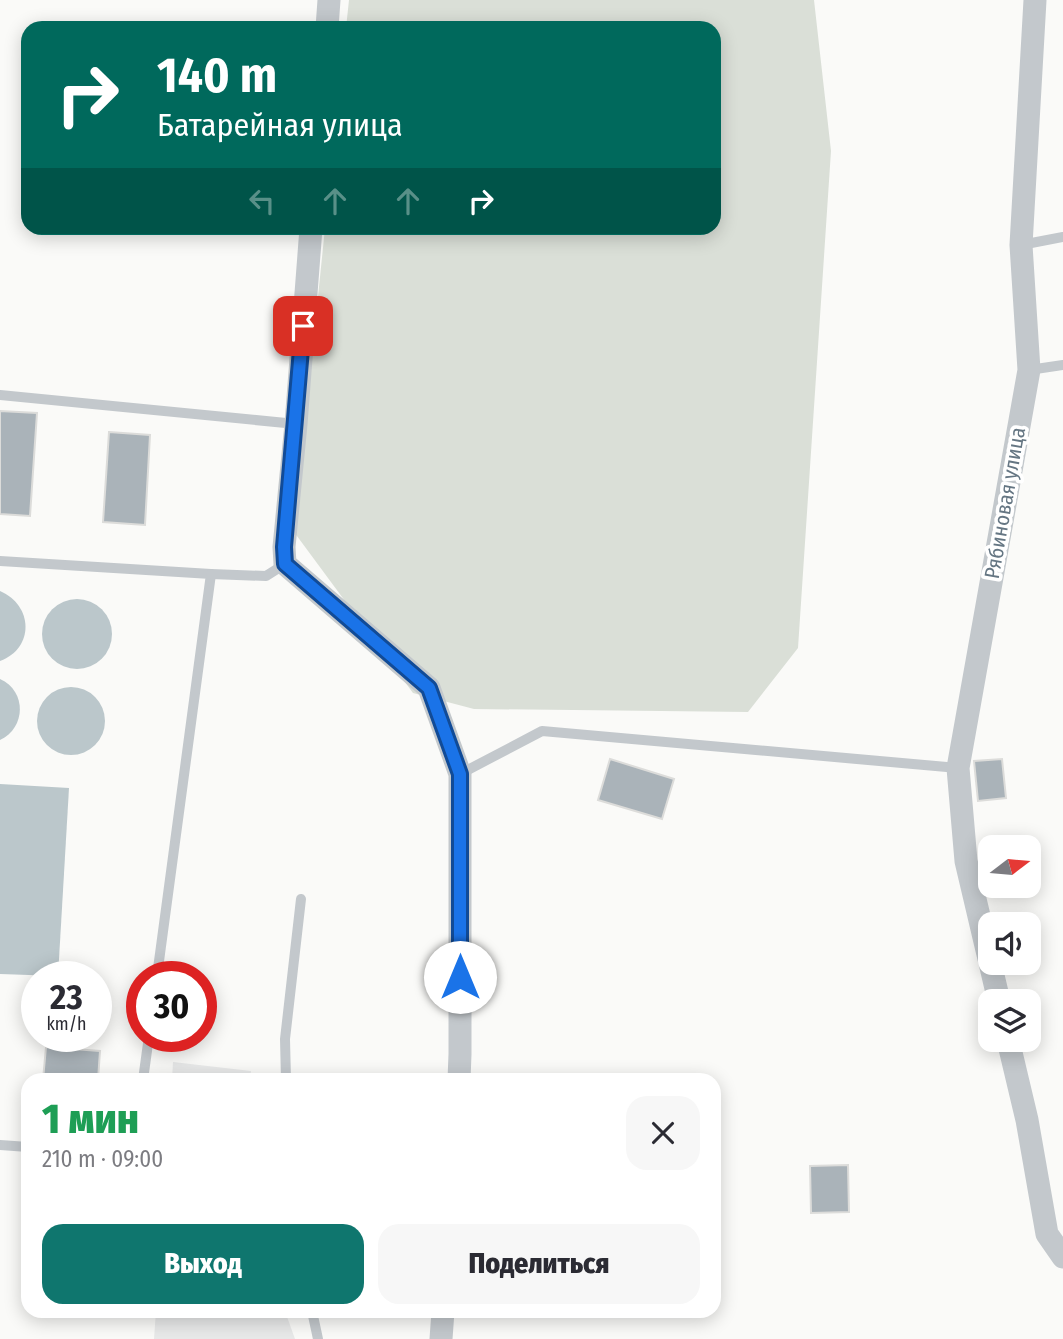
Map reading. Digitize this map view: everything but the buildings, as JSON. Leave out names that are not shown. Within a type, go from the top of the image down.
[{"type":"street","points":[[328,21],[329,0]]},
{"type":"street","name":"Рябиновая улица","points":[[996,989],[966,861],[958,768],[1029,370],[1021,245],[1035,0]]},
{"type":"street","points":[[310,235],[284,547],[285,564],[429,688],[460,774],[459,1073]]},
{"type":"street","points":[[1011,1052],[1027,1120],[1046,1234],[1063,1257]]},
{"type":"street","points":[[441,1339],[442,1318]]},
{"type":"lane","points":[[1021,245],[1063,237]]},
{"type":"lane","points":[[1029,370],[1063,365]]},
{"type":"lane","points":[[0,395],[296,424]]},
{"type":"lane","points":[[0,561],[266,576],[285,564]]},
{"type":"lane","points":[[159,961],[211,574]]},
{"type":"lane","points":[[460,774],[542,731],[958,768]]},
{"type":"lane","points":[[286,1073],[285,1039],[301,899]]},
{"type":"lane","points":[[144,1073],[147,1052]]},
{"type":"lane","points":[[0,1145],[21,1146]]},
{"type":"lane","points":[[314,1318],[318,1339]]},
{"type":"shaded area","points":[[349,0],[814,0],[831,151],[798,648],[748,712],[474,709],[413,693],[294,532],[324,235],[721,235],[721,21],[347,21]]},
{"type":"shaded area","points":[[0,591],[11,597],[19,606],[26,626],[19,647],[0,661]]},
{"type":"shaded area","points":[[70,599],[84,599],[97,605],[106,614],[112,634],[110,647],[102,659],[84,669],[70,669],[57,663],[48,654],[42,641],[42,627],[48,614],[57,605]]},
{"type":"shaded area","points":[[0,679],[15,692],[20,709],[15,727],[0,740]]},
{"type":"shaded area","points":[[71,687],[84,690],[95,697],[102,708],[105,721],[102,734],[95,745],[84,752],[71,755],[58,752],[47,745],[40,734],[37,721],[40,708],[47,697],[58,690]]},
{"type":"shaded area","points":[[0,784],[69,788],[59,961],[21,961],[21,975],[0,974]]},
{"type":"shaded area","points":[[173,1062],[251,1071],[251,1073],[172,1073]]},
{"type":"shaded area","points":[[156,1318],[288,1318],[295,1339],[154,1339]]},
{"type":"route","points":[[303,326],[284,547],[285,564],[429,688],[460,774],[460,977]]}]
